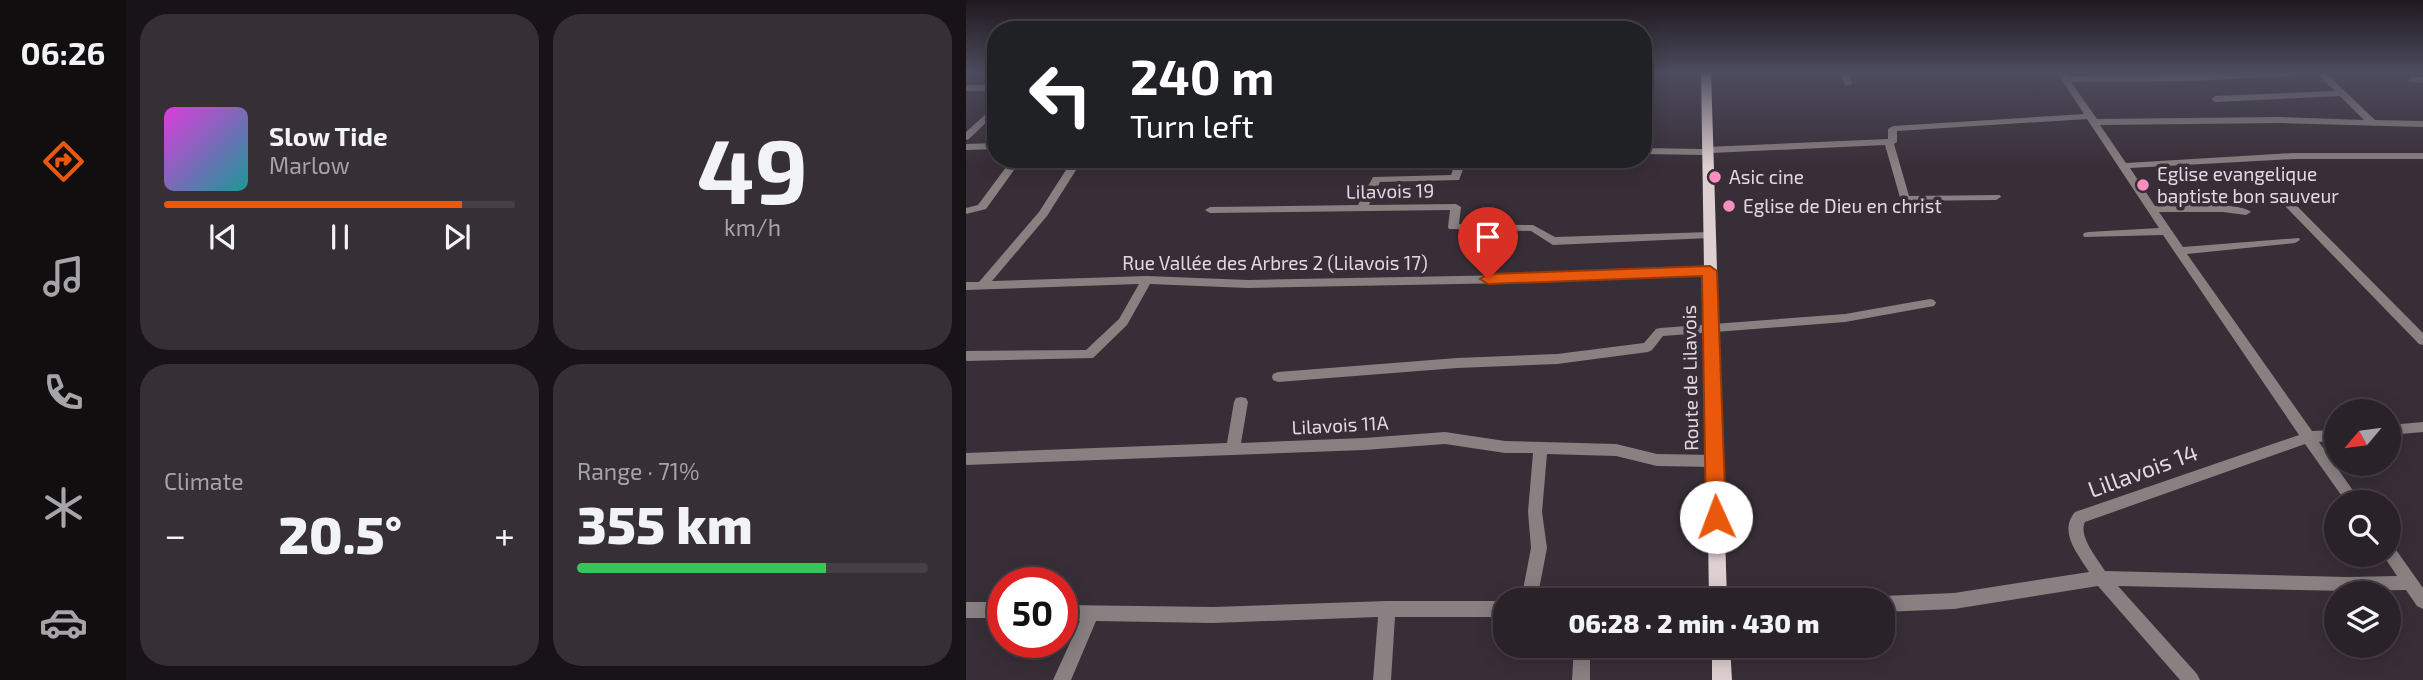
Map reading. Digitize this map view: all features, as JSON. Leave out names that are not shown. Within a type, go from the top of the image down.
[{"type":"main road","name":"Route de Lilavois","points":[[1706,103],[1718,588]]},
{"type":"main road","points":[[1721,658],[1722,680]]},
{"type":"street","points":[[2081,103],[2165,231],[2346,490]]},
{"type":"street","points":[[2352,103],[2372,122]]},
{"type":"street","points":[[966,137],[987,117]]},
{"type":"street","points":[[1652,151],[1892,142],[1893,129],[2092,119],[2423,124]]},
{"type":"street","points":[[1889,142],[1905,199],[1996,197]]},
{"type":"street","points":[[966,147],[987,146]]},
{"type":"street","points":[[2122,166],[2294,156],[2423,156]]},
{"type":"street","points":[[966,211],[982,207],[1011,168]]},
{"type":"street","points":[[982,285],[1043,214],[1071,168]]},
{"type":"street","points":[[1362,208],[1377,179],[1455,178],[1459,168]]},
{"type":"street","points":[[2289,204],[2423,341]]},
{"type":"street","name":"Lilavois 19","points":[[1210,210],[1457,207],[1453,227],[1534,228],[1553,241],[1710,235]]},
{"type":"street","points":[[2151,209],[2223,209],[2246,212]]},
{"type":"street","points":[[2088,235],[2165,231]]},
{"type":"street","points":[[2179,251],[2295,240]]},
{"type":"street","name":"Rue Vallée des Arbres 2 (Lilavois 17)","points":[[966,286],[1147,280],[1276,283],[1560,278],[1615,273],[1710,271]]},
{"type":"street","points":[[966,356],[1089,355],[1123,322],[1147,280]]},
{"type":"street","points":[[1278,377],[1457,363],[1557,359],[1648,347],[1660,332],[1712,329],[1750,323],[1845,318],[1930,303]]},
{"type":"street","points":[[1233,448],[1241,402]]},
{"type":"street","points":[[2401,429],[2423,427]]},
{"type":"street","name":"Lillavois 14","points":[[2101,578],[2075,534],[2075,523],[2080,517],[2309,438],[2324,436]]},
{"type":"street","name":"Lilavois 11A","points":[[966,459],[1445,438],[1505,447],[1616,450],[1657,460],[1714,461]]},
{"type":"street","points":[[1531,588],[1539,548],[1535,512],[1541,447]]},
{"type":"street","points":[[2400,567],[2423,601]]},
{"type":"street","points":[[1895,603],[1954,601],[2101,578],[2411,583]]},
{"type":"street","points":[[2101,578],[2191,680]]},
{"type":"street","points":[[1078,614],[1213,615],[1387,609],[1493,609]]},
{"type":"street","points":[[1382,680],[1387,609]]},
{"type":"street","points":[[966,610],[987,610]]},
{"type":"street","points":[[1062,680],[1091,615]]},
{"type":"street","points":[[1581,680],[1582,658]]},
{"type":"place","name":"Asic cine","points":[[1715,177]]},
{"type":"place","name":"Eglise evangelique baptiste bon sauveur","points":[[2143,185]]},
{"type":"place","name":"Eglise de Dieu en christ","points":[[1729,206]]},
{"type":"route","points":[[1488,279],[1710,271],[1716,517]]}]
